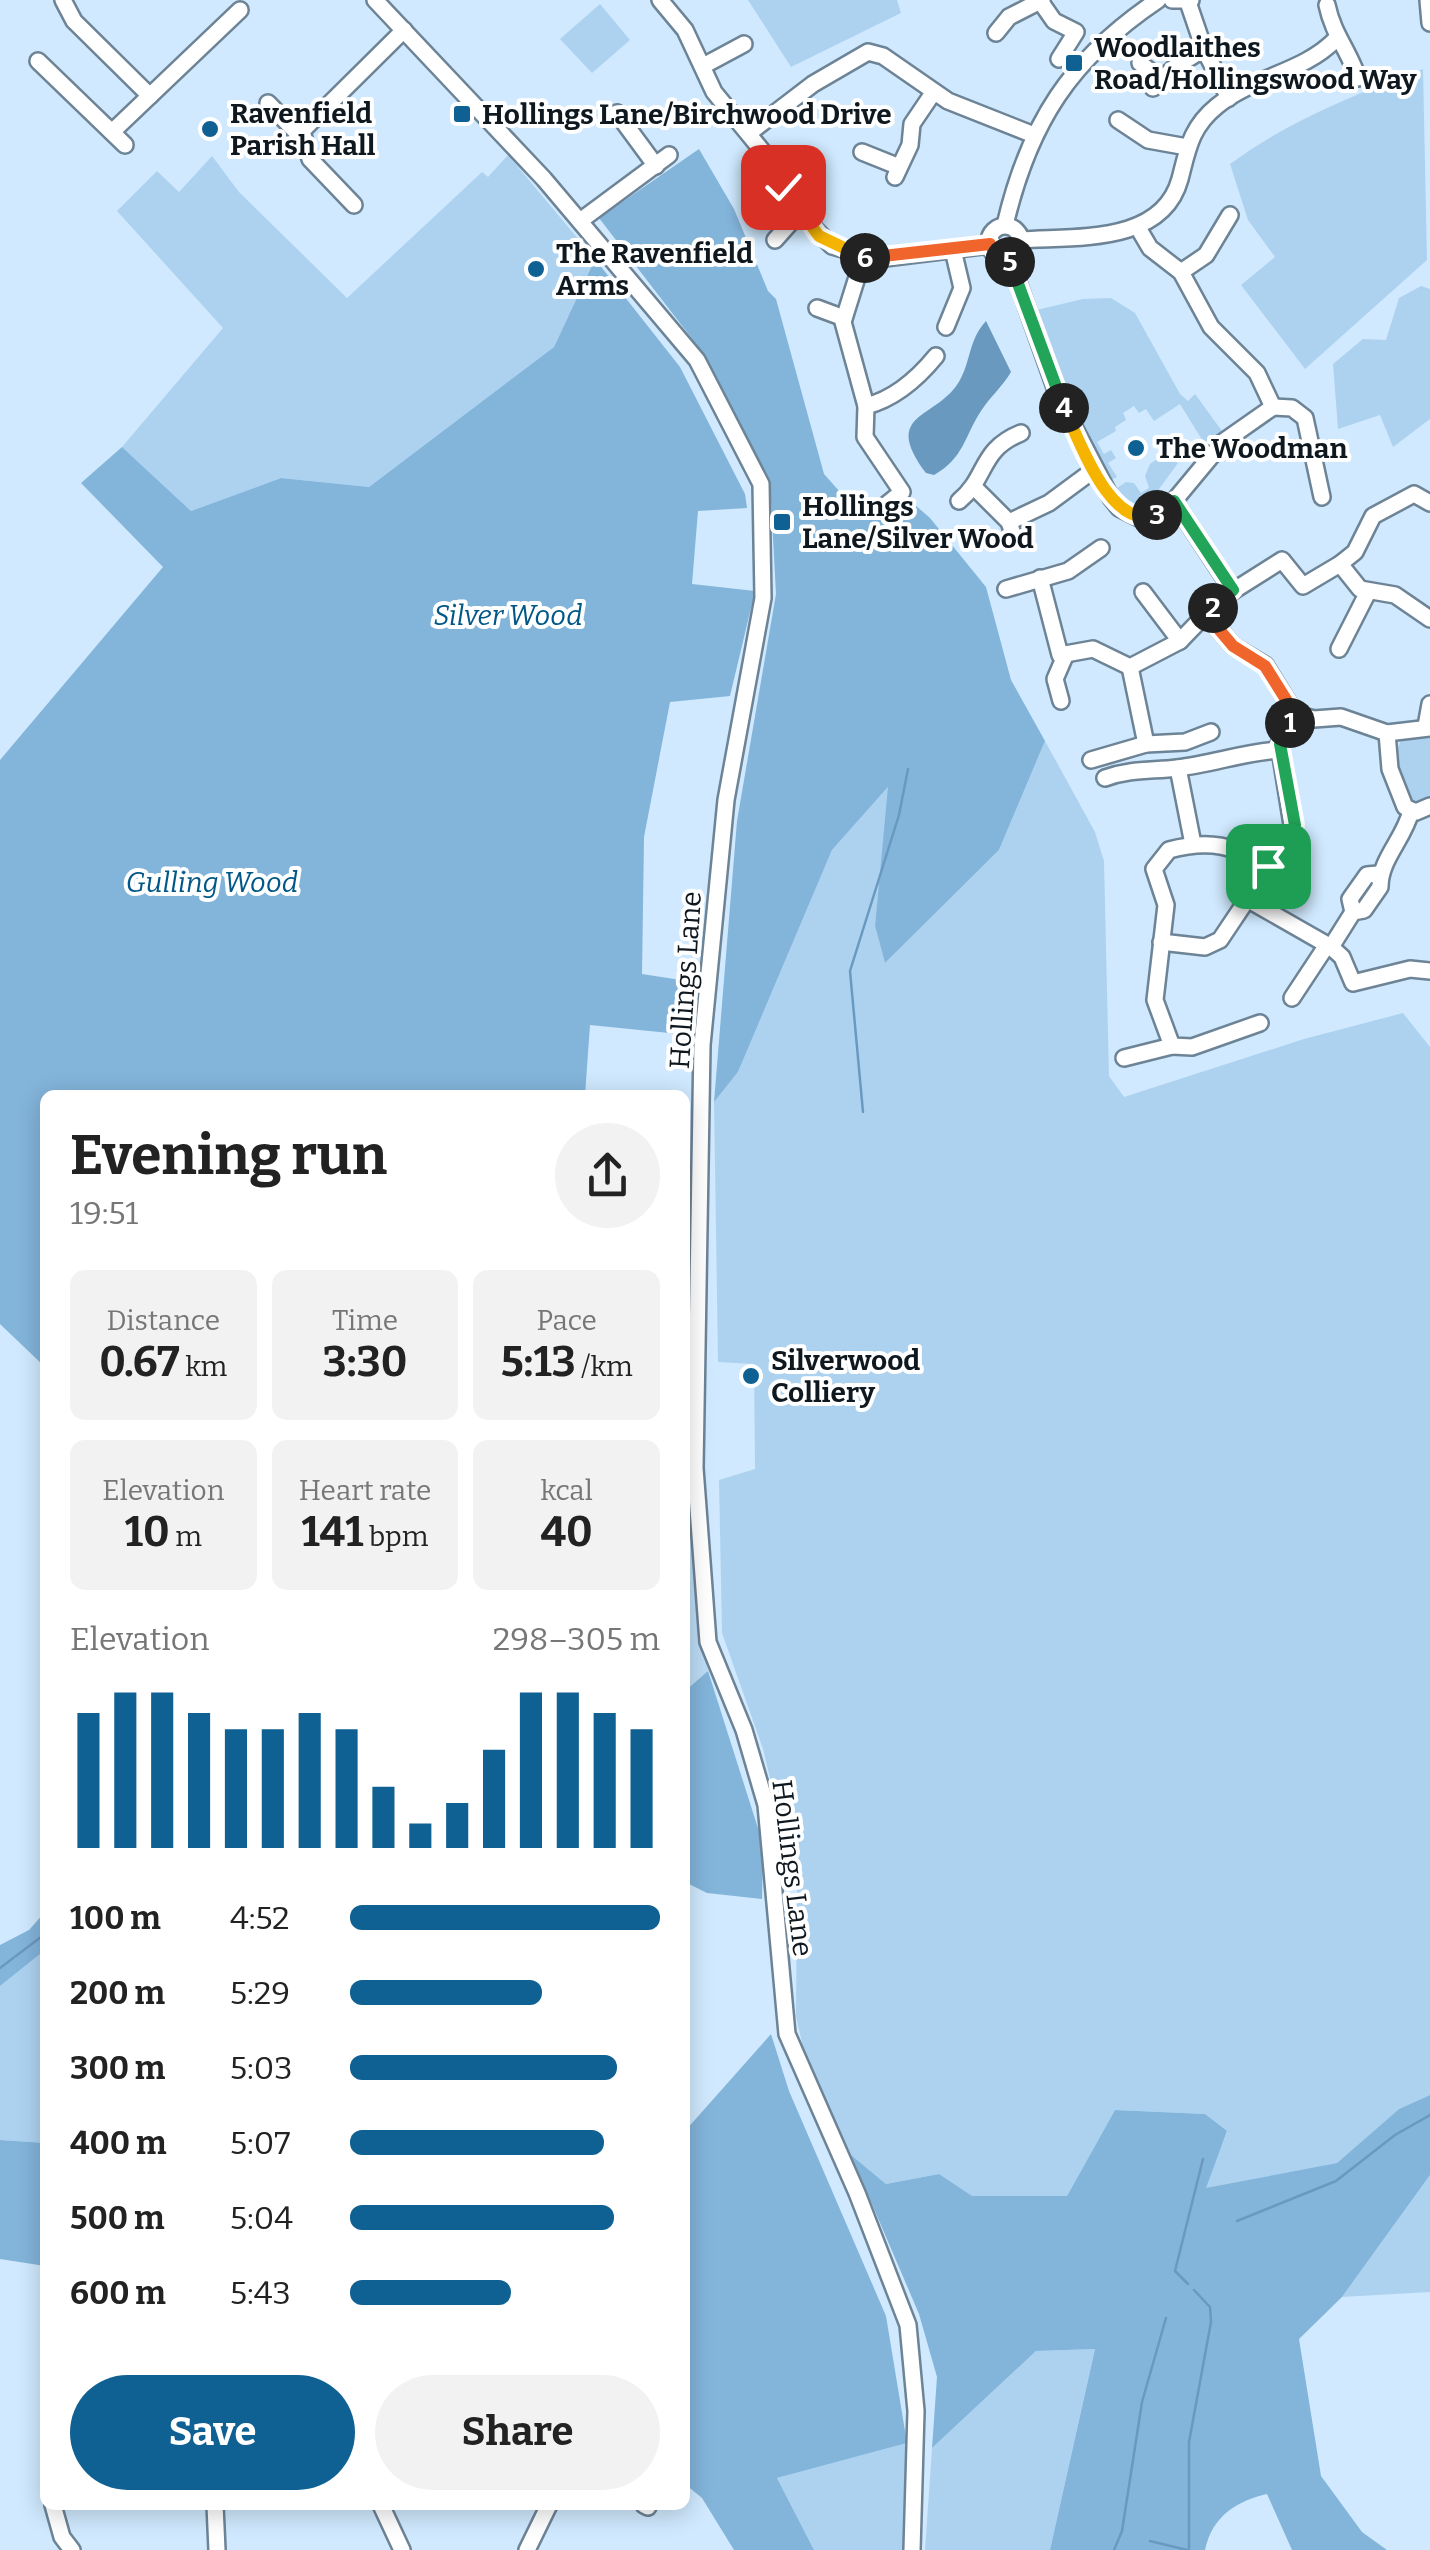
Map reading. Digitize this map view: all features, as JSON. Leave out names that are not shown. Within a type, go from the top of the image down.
[{"type":"street","points":[[63,0],[74,21],[150,96]]},
{"type":"street","name":"Hollings Lane","points":[[375,0],[580,221],[697,360],[761,484],[763,598],[726,800],[702,1045],[695,1468],[708,1642],[744,1730],[766,1804],[784,2016],[802,2072],[908,2325],[917,2447],[912,2550]]},
{"type":"street","points":[[660,0],[685,30],[714,92],[750,133],[799,213],[832,246],[863,258],[990,244]]},
{"type":"street","points":[[1005,226],[1034,135],[1066,83],[1100,41],[1158,0]]},
{"type":"street","points":[[1428,0],[1430,23]]},
{"type":"street","points":[[996,33],[1009,17],[1041,1],[1054,22],[1076,32],[1059,59]]},
{"type":"street","points":[[1184,1],[1229,98]]},
{"type":"street","points":[[1327,5],[1336,39],[1350,54],[1358,78]]},
{"type":"street","points":[[112,132],[240,10]]},
{"type":"street","points":[[302,138],[305,126],[404,30]]},
{"type":"street","points":[[1021,240],[1108,234],[1137,226],[1159,214],[1175,194],[1196,126],[1229,98],[1312,61],[1336,39]]},
{"type":"street","points":[[702,66],[744,44]]},
{"type":"street","points":[[1140,63],[1157,84],[1204,49]]},
{"type":"street","points":[[750,133],[812,84],[868,52],[883,56],[934,93],[1034,135]]},
{"type":"street","points":[[38,61],[125,145]]},
{"type":"street","points":[[54,104],[68,90]]},
{"type":"street","points":[[862,152],[896,172],[908,149],[912,124],[934,93]]},
{"type":"street","points":[[580,221],[663,160],[614,114],[624,96]]},
{"type":"street","points":[[268,104],[302,138],[310,159],[354,205]]},
{"type":"street","points":[[1118,120],[1148,140],[1187,147]]},
{"type":"street","points":[[775,240],[799,213]]},
{"type":"street","points":[[1181,272],[1211,249],[1230,216]]},
{"type":"street","points":[[1005,226],[1016,230],[1021,240],[1018,251],[1009,258],[996,255],[990,244],[992,232],[1005,226]]},
{"type":"street","points":[[1137,226],[1150,248],[1181,272],[1210,327],[1257,373],[1273,407]]},
{"type":"street","points":[[946,326],[962,288],[954,250]]},
{"type":"street","points":[[863,258],[844,318],[866,406],[860,444],[902,492],[882,508]]},
{"type":"street","points":[[1009,258],[1060,400],[1118,508],[1128,515],[1152,517],[1174,501],[1222,442],[1273,407],[1292,408],[1304,418],[1322,497]]},
{"type":"street","points":[[817,308],[844,318]]},
{"type":"street","points":[[866,406],[882,402],[911,382],[936,356]]},
{"type":"street","points":[[959,501],[974,487],[992,449],[1022,433]]},
{"type":"street","points":[[974,487],[1011,528],[1095,469]]},
{"type":"street","points":[[1130,667],[1180,641],[1233,590],[1280,560],[1303,586],[1355,552],[1373,516],[1414,494],[1430,503]]},
{"type":"street","points":[[1174,501],[1233,590]]},
{"type":"street","points":[[1006,590],[1068,572],[1100,548]]},
{"type":"street","points":[[1340,564],[1368,592],[1396,595],[1425,615],[1430,597]]},
{"type":"street","points":[[1040,578],[1057,651],[1065,656],[1093,649],[1130,667],[1146,744]]},
{"type":"street","points":[[1143,592],[1180,641]]},
{"type":"street","points":[[1339,649],[1368,592]]},
{"type":"street","points":[[1206,614],[1233,646],[1265,666],[1295,714],[1314,719],[1341,717],[1387,733],[1428,727],[1430,704]]},
{"type":"street","points":[[1061,701],[1056,676],[1065,656]]},
{"type":"street","points":[[1161,942],[1214,945],[1248,900],[1295,825],[1280,741],[1295,714]]},
{"type":"street","points":[[1091,760],[1146,744],[1185,742],[1211,732]]},
{"type":"street","points":[[1387,733],[1390,769],[1402,801],[1411,811]]},
{"type":"street","points":[[1106,778],[1150,768],[1178,768],[1241,752],[1280,750]]},
{"type":"street","points":[[1178,768],[1193,844]]},
{"type":"street","points":[[1411,811],[1430,806]]},
{"type":"street","points":[[1292,998],[1353,912],[1350,899],[1367,875],[1378,874],[1407,826],[1411,811]]},
{"type":"street","points":[[1172,1046],[1155,1000],[1166,905],[1154,869],[1164,853],[1193,844],[1238,848],[1268,866]]},
{"type":"street","points":[[1248,900],[1342,956],[1350,981],[1356,984],[1410,969],[1430,971]]},
{"type":"street","points":[[1124,1058],[1172,1046],[1192,1047],[1260,1024]]},
{"type":"street","points":[[54,2510],[62,2537],[72,2550]]},
{"type":"street","points":[[215,2510],[217,2550]]},
{"type":"street","points":[[383,2510],[402,2550]]},
{"type":"street","points":[[531,2548],[546,2510]]},
{"type":"shaded area","points":[[748,0],[897,0],[901,13],[791,67]]},
{"type":"shaded area","points":[[600,4],[630,40],[592,73],[560,39]]},
{"type":"shaded area","points":[[1423,69],[1427,260],[1305,369],[1241,285],[1275,257],[1248,220],[1230,164],[1299,121]]},
{"type":"shaded area","points":[[508,155],[595,259],[554,347],[369,487],[281,478],[191,511],[122,447],[223,328],[117,211],[157,171],[179,192],[212,156],[239,192],[347,298],[482,172],[488,177]]},
{"type":"shaded area","points":[[1421,286],[1430,289],[1430,419],[1393,447],[1380,415],[1338,429],[1333,364],[1363,339],[1386,340],[1399,298]]},
{"type":"shaded area","points":[[1111,298],[1135,313],[1180,394],[1188,401],[1195,394],[1222,431],[1204,443],[1180,404],[1154,421],[1146,409],[1139,413],[1134,406],[1123,413],[1126,420],[1115,427],[1116,431],[1097,442],[1104,454],[1111,450],[1116,458],[1108,463],[1117,477],[1103,484],[1028,312],[1083,299]]},
{"type":"shaded area","points":[[986,321],[1011,372],[981,411],[952,461],[934,475],[926,473],[913,453],[911,427],[960,380],[976,335]]},
{"type":"shaded area","points":[[1165,454],[1178,463],[1159,489],[1166,497],[1144,510],[1119,508],[1111,492],[1126,482],[1134,483],[1141,493],[1149,488],[1145,476],[1150,464]]},
{"type":"shaded area","points":[[1430,733],[1430,799],[1420,805],[1402,786],[1397,755],[1403,738]]},
{"type":"shaded area","points":[[1045,741],[1095,832],[1104,861],[1109,1076],[1124,1097],[1304,1039],[1403,1013],[1430,1047],[1430,2095],[1399,2109],[1337,2163],[1204,2189],[1227,2132],[1205,2114],[1115,2110],[1067,2196],[971,2196],[939,2174],[886,2184],[851,2155],[806,2061],[796,2016],[797,1889],[763,1749],[722,1633],[719,1480],[755,1469],[754,1364],[718,1362],[714,1102],[738,1072],[832,850],[889,786],[875,926],[885,963],[999,850]]},
{"type":"shaded area","points":[[690,1477],[708,1671],[690,1687]]},
{"type":"shaded area","points":[[40,1954],[40,2143],[0,2140],[0,1986]]},
{"type":"shaded area","points":[[1430,2175],[1430,2292],[1342,2297]]},
{"type":"shaded area","points":[[1095,2349],[1050,2550],[925,2550],[932,2448],[1036,2351]]},
{"type":"shaded area","points":[[907,2443],[903,2550],[814,2550],[777,2478]]},
{"type":"green space","points":[[699,149],[734,209],[768,291],[776,299],[824,474],[864,519],[907,498],[930,518],[986,587],[1011,680],[1045,741],[999,850],[885,963],[875,926],[888,787],[832,850],[738,1072],[714,1102],[737,821],[776,594],[770,481],[703,353],[599,218]]},
{"type":"green space","points":[[595,259],[680,367],[745,494],[747,508],[698,511],[692,584],[755,591],[730,696],[670,702],[644,837],[642,974],[700,983],[689,1035],[590,1025],[585,1090],[40,1090],[40,1362],[0,1324],[0,760],[163,567],[81,483],[122,447],[191,511],[281,478],[369,487],[554,347]]},
{"type":"green space","points":[[708,1671],[763,1844],[762,1899],[707,1893],[690,1884],[690,1687]]},
{"type":"green space","points":[[40,1918],[40,1954],[0,1986],[0,1945],[29,1930]]},
{"type":"green space","points":[[771,2034],[789,2091],[886,2316],[907,2443],[777,2478],[814,2550],[734,2550],[702,2498],[690,2488],[690,2125]]},
{"type":"green space","points":[[1430,2095],[1430,2175],[1342,2297],[1299,2339],[1321,2476],[1362,2532],[1387,2550],[1292,2550],[1267,2494],[1227,2512],[1213,2528],[1205,2550],[1050,2550],[1095,2349],[1036,2351],[932,2448],[937,2377],[919,2314],[851,2155],[886,2184],[939,2174],[972,2196],[1067,2196],[1115,2110],[1205,2114],[1227,2131],[1206,2188],[1337,2163],[1399,2109]]},
{"type":"green space","points":[[0,2140],[40,2143],[40,2265],[0,2259]]},
{"type":"waterway","points":[[863,1112],[850,971],[899,815],[908,769]]},
{"type":"waterway","points":[[0,1968],[40,1938]]},
{"type":"waterway","points":[[1237,2221],[1336,2181],[1395,2135],[1430,2115]]},
{"type":"waterway","points":[[1188,2284],[1175,2271],[1203,2159]]},
{"type":"waterway","points":[[1189,2550],[1189,2442],[1211,2322],[1210,2307],[1194,2290]]},
{"type":"waterway","points":[[1114,2550],[1122,2531],[1142,2402],[1166,2318]]},
{"type":"waterway","points":[[1150,2541],[1187,2550]]},
{"type":"place","name":"Woodlaithes Road/Hollingswood Way","points":[[1074,63]]},
{"type":"place","name":"Hollings Lane/Birchwood Drive","points":[[462,114]]},
{"type":"place","name":"Ravenfield Parish Hall","points":[[210,129]]},
{"type":"place","name":"The Ravenfield Arms","points":[[536,269]]},
{"type":"place","name":"The Woodman","points":[[1136,448]]},
{"type":"place","name":"Hollings Lane/Silver Wood","points":[[782,522]]},
{"type":"place","name":"Silverwood Colliery","points":[[751,1376]]},
{"type":"route","points":[[783,187],[804,221],[819,236],[832,246],[863,258],[938,254],[990,244],[996,255],[1009,258],[1060,400],[1118,508],[1139,518],[1152,517],[1174,501],[1233,590],[1206,614],[1233,646],[1260,660],[1295,714],[1280,744],[1295,825],[1268,866]]},
{"type":"park label","name":"Silver Wood","points":[[508,615]]},
{"type":"park label","name":"Gulling Wood","points":[[212,882]]}]
